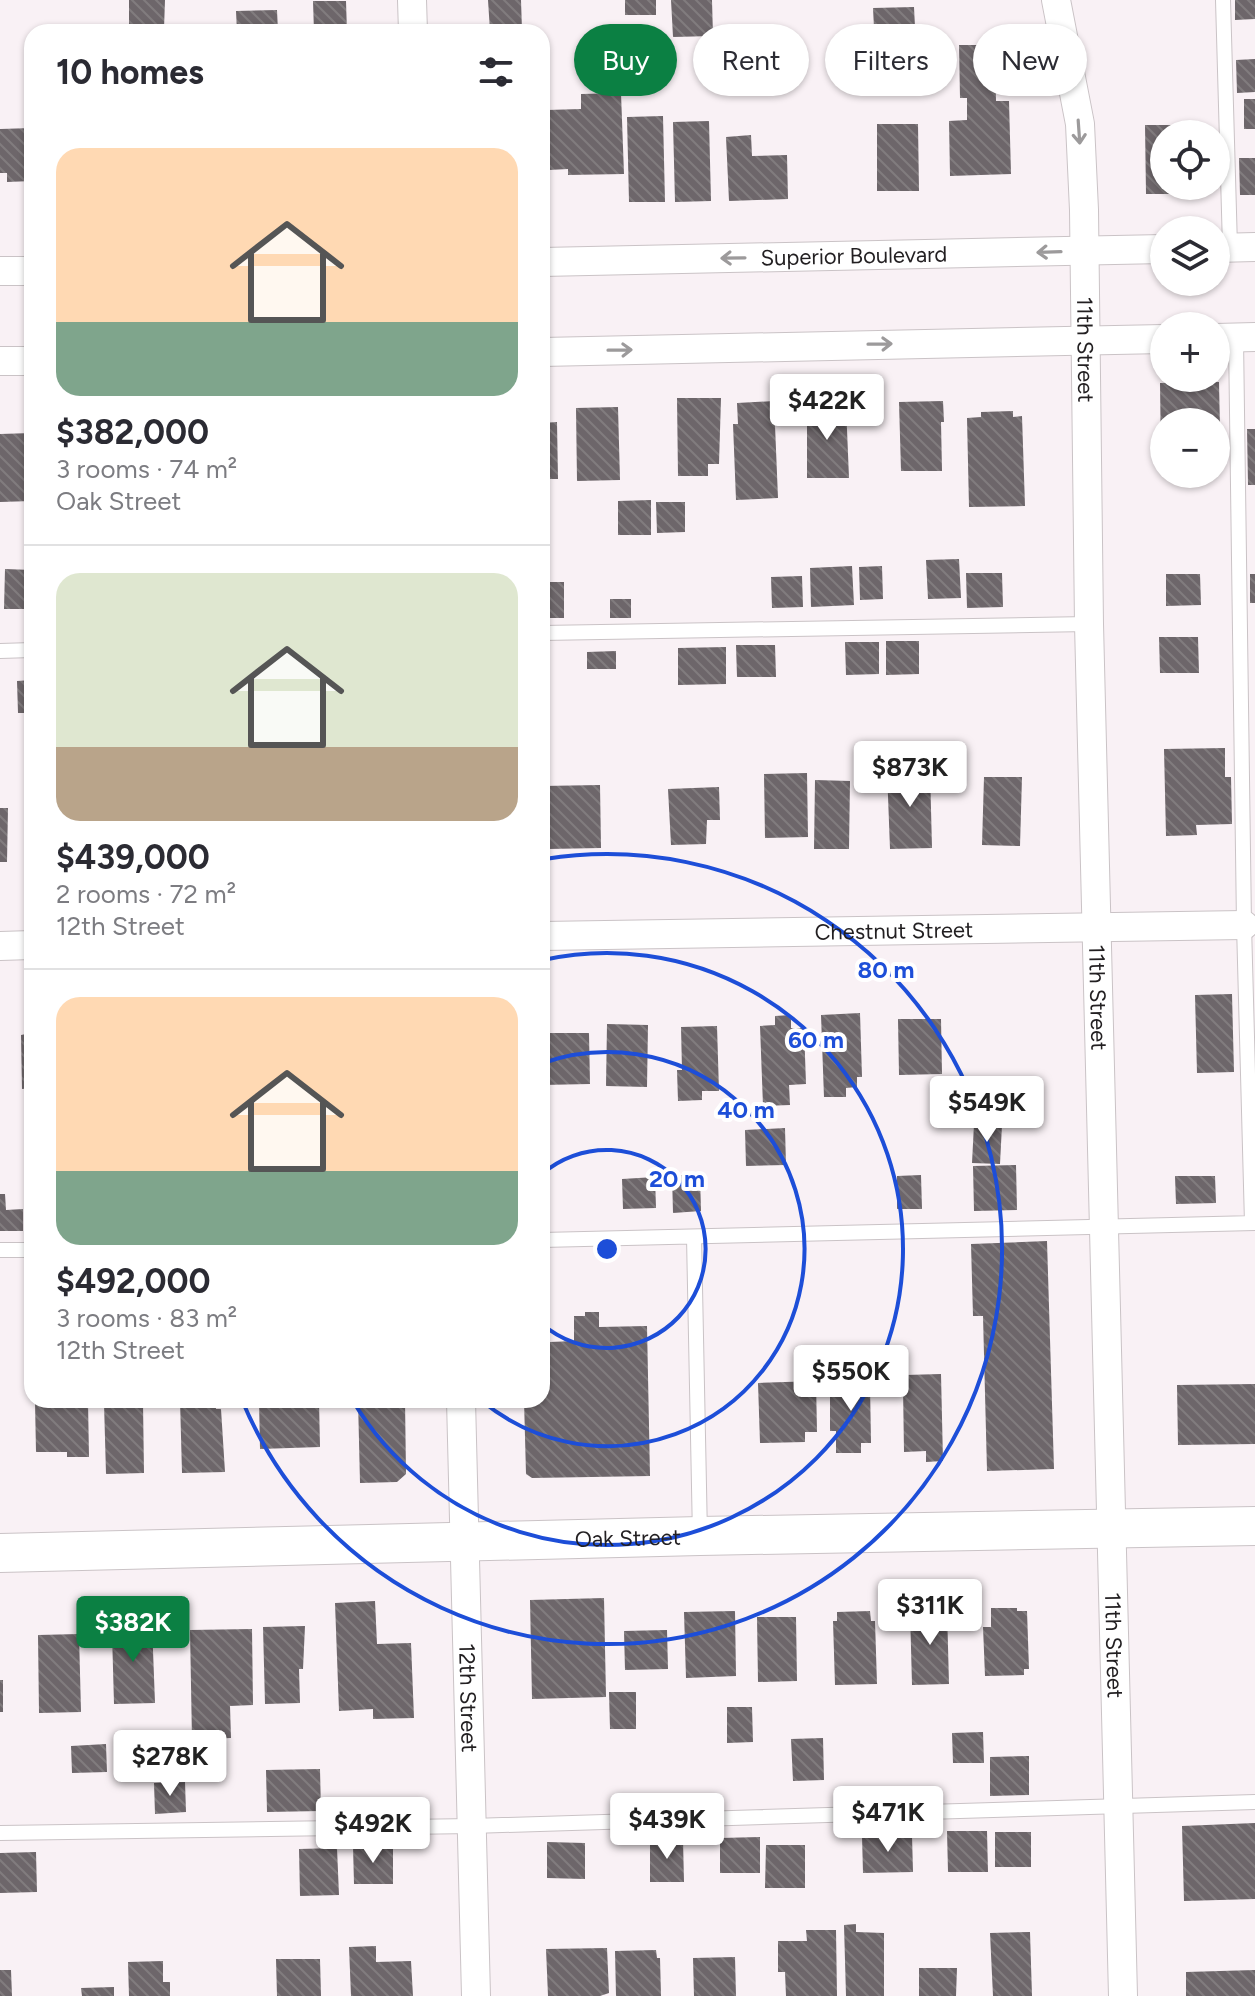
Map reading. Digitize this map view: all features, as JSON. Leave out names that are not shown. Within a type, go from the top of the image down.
[{"type":"street","points":[[412,0],[413,24]]},
{"type":"street","name":"11th Street","points":[[1056,0],[1080,124],[1089,624],[1123,1996]]},
{"type":"street","name":"Superior Boulevard","points":[[550,262],[1150,249]]},
{"type":"street","points":[[0,271],[24,271]]},
{"type":"street","points":[[550,352],[1150,339]]},
{"type":"street","points":[[0,361],[24,361]]},
{"type":"street","name":"Chestnut Street","points":[[550,936],[1244,925]]},
{"type":"street","points":[[0,946],[24,945]]},
{"type":"street","name":"12th Street","points":[[461,1408],[476,1996]]},
{"type":"street","name":"Oak Street","points":[[0,1553],[1255,1526]]},
{"type":"lane","points":[[1223,0],[1234,247]]},
{"type":"lane","points":[[550,1240],[1254,1223],[1244,925],[1249,770],[1236,338]]},
{"type":"lane","points":[[550,633],[1089,624]]},
{"type":"lane","points":[[0,651],[24,650]]},
{"type":"lane","points":[[694,1237],[700,1536]]},
{"type":"lane","points":[[0,1250],[24,1250]]},
{"type":"lane","points":[[0,1833],[472,1826],[1255,1802]]},
{"type":"building","points":[[129,0],[165,0],[164,24],[129,24]]},
{"type":"building","points":[[488,0],[521,0],[522,24],[490,24]]},
{"type":"building","points":[[625,0],[656,0],[656,15],[625,15]]},
{"type":"building","points":[[671,0],[712,0],[713,24],[693,24],[693,36],[677,37],[677,24],[672,24]]},
{"type":"building","points":[[1235,0],[1255,0],[1255,19],[1235,20]]},
{"type":"building","points":[[313,1],[346,1],[347,24],[314,24]]},
{"type":"building","points":[[914,7],[915,24],[874,24],[873,8]]},
{"type":"building","points":[[277,10],[278,24],[237,24],[236,11]]},
{"type":"building","points":[[959,45],[973,45],[973,96],[996,96],[996,101],[1009,101],[1011,174],[950,176],[949,121],[967,120],[967,98],[960,98]]},
{"type":"building","points":[[1255,59],[1255,92],[1237,93],[1236,60]]},
{"type":"building","points":[[581,96],[621,96],[624,174],[568,175],[568,169],[550,170],[550,110],[581,109]]},
{"type":"building","points":[[1244,99],[1255,99],[1255,129],[1244,129]]},
{"type":"building","points":[[663,116],[665,202],[629,202],[627,117]]},
{"type":"building","points":[[709,121],[711,201],[675,202],[673,122]]},
{"type":"building","points":[[877,124],[918,124],[919,191],[877,191]]},
{"type":"building","points":[[1145,125],[1150,125],[1150,194],[1146,194]]},
{"type":"building","points":[[24,128],[24,181],[7,182],[7,173],[0,173],[0,129]]},
{"type":"building","points":[[751,135],[752,156],[787,155],[788,199],[729,201],[726,137]]},
{"type":"building","points":[[1239,158],[1255,158],[1255,195],[1240,195]]},
{"type":"building","points":[[1160,392],[1219,392],[1220,408],[1160,408]]},
{"type":"building","points":[[677,398],[721,398],[719,464],[708,464],[708,476],[678,476]]},
{"type":"building","points":[[774,401],[778,498],[736,500],[733,424],[738,424],[737,403]]},
{"type":"building","points":[[943,401],[942,471],[901,471],[899,402]]},
{"type":"building","points":[[807,405],[846,405],[849,478],[807,478]]},
{"type":"building","points":[[618,407],[620,480],[577,481],[576,408]]},
{"type":"building","points":[[1013,411],[1013,417],[1022,416],[1025,506],[969,507],[967,418],[981,417],[981,412]]},
{"type":"building","points":[[550,422],[557,422],[558,479],[550,479]]},
{"type":"building","points":[[1247,429],[1255,429],[1255,485],[1248,485]]},
{"type":"building","points":[[24,433],[24,501],[0,502],[0,434]]},
{"type":"building","points":[[651,500],[651,535],[618,535],[618,501]]},
{"type":"building","points":[[656,502],[685,502],[685,532],[657,533]]},
{"type":"building","points":[[959,559],[961,598],[928,599],[926,560]]},
{"type":"building","points":[[852,566],[854,605],[811,607],[810,568]]},
{"type":"building","points":[[882,566],[883,599],[860,600],[859,567]]},
{"type":"building","points":[[5,569],[24,570],[24,609],[4,609]]},
{"type":"building","points":[[966,573],[1002,573],[1003,607],[967,608]]},
{"type":"building","points":[[1166,574],[1200,574],[1201,605],[1166,606]]},
{"type":"building","points":[[1250,574],[1255,574],[1255,603],[1250,603]]},
{"type":"building","points":[[802,576],[803,607],[772,608],[771,577]]},
{"type":"building","points":[[550,582],[564,582],[564,618],[550,618]]},
{"type":"building","points":[[610,599],[631,599],[631,618],[610,618]]},
{"type":"building","points":[[1159,637],[1198,637],[1199,673],[1160,673]]},
{"type":"building","points":[[886,641],[919,641],[919,674],[886,675]]},
{"type":"building","points":[[845,642],[879,642],[879,674],[846,675]]},
{"type":"building","points":[[736,645],[775,645],[776,677],[737,677]]},
{"type":"building","points":[[726,647],[726,684],[678,685],[678,648]]},
{"type":"building","points":[[616,651],[616,669],[587,669],[587,652]]},
{"type":"building","points":[[17,681],[24,681],[24,713],[18,713]]},
{"type":"building","points":[[1225,748],[1225,777],[1231,777],[1232,824],[1196,825],[1197,835],[1166,836],[1164,749]]},
{"type":"building","points":[[887,770],[930,770],[932,848],[890,849]]},
{"type":"building","points":[[807,773],[808,837],[765,838],[764,774]]},
{"type":"building","points":[[984,777],[1022,777],[1020,846],[982,845]]},
{"type":"building","points":[[815,780],[850,781],[849,849],[814,849]]},
{"type":"building","points":[[600,785],[601,848],[550,849],[550,786]]},
{"type":"building","points":[[719,787],[720,820],[707,820],[706,844],[671,845],[668,789]]},
{"type":"building","points":[[0,808],[8,808],[7,862],[0,862]]},
{"type":"building","points":[[1232,994],[1234,1072],[1197,1073],[1195,995]]},
{"type":"building","points":[[860,1013],[862,1077],[857,1077],[857,1087],[846,1088],[846,1097],[824,1097],[821,1015]]},
{"type":"building","points":[[791,1015],[791,1028],[804,1028],[806,1084],[789,1085],[790,1105],[763,1106],[760,1026],[775,1025],[775,1016]]},
{"type":"building","points":[[898,1019],[941,1019],[942,1074],[899,1075]]},
{"type":"building","points":[[607,1024],[648,1025],[647,1087],[606,1086]]},
{"type":"building","points":[[717,1026],[719,1091],[702,1091],[702,1100],[678,1101],[677,1070],[682,1070],[681,1027]]},
{"type":"building","points":[[550,1033],[589,1033],[590,1084],[550,1085]]},
{"type":"building","points":[[24,1034],[22,1089],[21,1035]]},
{"type":"building","points":[[974,1124],[1002,1125],[1000,1164],[972,1163]]},
{"type":"building","points":[[785,1128],[786,1165],[746,1166],[745,1130]]},
{"type":"building","points":[[1016,1165],[1017,1210],[974,1211],[973,1166]]},
{"type":"building","points":[[672,1175],[700,1175],[701,1211],[673,1213]]},
{"type":"building","points":[[921,1175],[922,1209],[897,1209],[897,1176]]},
{"type":"building","points":[[1175,1176],[1215,1176],[1216,1203],[1176,1204]]},
{"type":"building","points":[[655,1177],[656,1208],[623,1209],[622,1179]]},
{"type":"building","points":[[0,1194],[5,1194],[6,1210],[23,1209],[23,1231],[0,1231]]},
{"type":"building","points":[[1047,1241],[1054,1469],[987,1471],[983,1316],[973,1316],[971,1244]]},
{"type":"building","points":[[585,1312],[599,1312],[599,1327],[647,1326],[650,1476],[532,1478],[526,1474],[524,1408],[550,1408],[550,1342],[574,1341],[574,1316],[585,1316]]},
{"type":"building","points":[[941,1374],[943,1461],[926,1462],[926,1451],[904,1452],[905,1375]]},
{"type":"building","points":[[836,1375],[865,1375],[865,1384],[870,1384],[871,1443],[861,1443],[861,1453],[836,1453],[836,1431],[830,1431],[830,1385],[836,1385]]},
{"type":"building","points":[[816,1381],[817,1432],[805,1432],[805,1442],[760,1443],[758,1383]]},
{"type":"building","points":[[1255,1384],[1255,1444],[1178,1445],[1177,1385]]},
{"type":"building","points":[[35,1408],[88,1408],[89,1457],[67,1457],[67,1452],[36,1452]]},
{"type":"building","points":[[104,1408],[143,1408],[144,1473],[106,1474]]},
{"type":"building","points":[[180,1408],[221,1409],[225,1472],[182,1473]]},
{"type":"building","points":[[259,1408],[319,1408],[320,1447],[260,1449]]},
{"type":"building","points":[[358,1408],[405,1408],[406,1474],[397,1482],[360,1483]]},
{"type":"building","points":[[604,1598],[606,1697],[532,1699],[530,1600]]},
{"type":"building","points":[[375,1601],[377,1644],[411,1643],[414,1718],[373,1719],[373,1709],[339,1711],[335,1603]]},
{"type":"building","points":[[991,1608],[1027,1611],[1029,1669],[1024,1669],[1024,1675],[985,1676],[983,1627],[991,1627]]},
{"type":"building","points":[[947,1609],[949,1684],[912,1685],[910,1610]]},
{"type":"building","points":[[735,1611],[736,1676],[686,1678],[684,1612]]},
{"type":"building","points":[[870,1611],[871,1621],[875,1621],[877,1684],[835,1685],[833,1621],[837,1621],[837,1612]]},
{"type":"building","points":[[757,1617],[796,1617],[797,1681],[758,1682]]},
{"type":"building","points":[[152,1624],[155,1703],[114,1704],[114,1625]]},
{"type":"building","points":[[305,1626],[303,1669],[299,1669],[300,1703],[265,1704],[263,1627]]},
{"type":"building","points":[[252,1629],[253,1705],[230,1706],[231,1738],[192,1740],[190,1630]]},
{"type":"building","points":[[667,1630],[668,1669],[625,1670],[624,1631]]},
{"type":"building","points":[[79,1634],[81,1712],[39,1713],[38,1635]]},
{"type":"building","points":[[0,1680],[3,1680],[3,1712],[0,1712]]},
{"type":"building","points":[[609,1692],[636,1692],[636,1729],[610,1729]]},
{"type":"building","points":[[727,1707],[752,1707],[753,1742],[727,1743]]},
{"type":"building","points":[[983,1732],[984,1763],[953,1763],[952,1733]]},
{"type":"building","points":[[823,1738],[824,1780],[793,1781],[791,1739]]},
{"type":"building","points":[[106,1744],[107,1772],[72,1773],[71,1746]]},
{"type":"building","points":[[1029,1756],[1029,1795],[990,1796],[990,1757]]},
{"type":"building","points":[[320,1769],[321,1811],[267,1812],[266,1770]]},
{"type":"building","points":[[185,1782],[186,1812],[155,1814],[154,1783]]},
{"type":"building","points":[[1255,1823],[1255,1899],[1184,1901],[1182,1826]]},
{"type":"building","points":[[947,1831],[987,1831],[988,1872],[948,1872]]},
{"type":"building","points":[[995,1832],[1031,1832],[1031,1867],[995,1867]]},
{"type":"building","points":[[912,1835],[913,1872],[863,1873],[862,1836]]},
{"type":"building","points":[[760,1837],[760,1873],[720,1873],[720,1838]]},
{"type":"building","points":[[683,1840],[684,1882],[650,1882],[650,1841]]},
{"type":"building","points":[[547,1842],[585,1843],[585,1879],[547,1878]]},
{"type":"building","points":[[766,1845],[805,1845],[805,1888],[765,1888]]},
{"type":"building","points":[[353,1846],[393,1846],[393,1884],[354,1884]]},
{"type":"building","points":[[337,1848],[339,1895],[300,1896],[299,1849]]},
{"type":"building","points":[[36,1852],[37,1892],[0,1893],[0,1853]]},
{"type":"building","points":[[856,1924],[856,1932],[884,1933],[884,1996],[846,1996],[844,1925]]},
{"type":"building","points":[[806,1930],[836,1930],[837,1996],[786,1996],[785,1972],[778,1972],[778,1941],[807,1941]]},
{"type":"building","points":[[1030,1932],[1032,1996],[993,1996],[990,1933]]},
{"type":"building","points":[[376,1946],[376,1962],[411,1961],[413,1996],[351,1996],[349,1947]]},
{"type":"building","points":[[607,1948],[609,1993],[600,1996],[548,1996],[546,1949]]},
{"type":"building","points":[[656,1950],[657,1958],[660,1958],[661,1996],[616,1996],[615,1951]]},
{"type":"building","points":[[735,1957],[736,1996],[694,1996],[693,1958]]},
{"type":"building","points":[[276,1959],[320,1959],[321,1996],[277,1996]]},
{"type":"building","points":[[163,1961],[163,1982],[170,1982],[170,1996],[129,1996],[128,1962]]},
{"type":"building","points":[[919,1968],[957,1968],[956,1996],[919,1996]]},
{"type":"building","points":[[0,1970],[11,1970],[12,1996],[0,1996]]},
{"type":"building","points":[[1255,1970],[1255,1996],[1186,1996],[1186,1972]]},
{"type":"building","points":[[114,1987],[114,1996],[82,1996],[81,1988]]}]
